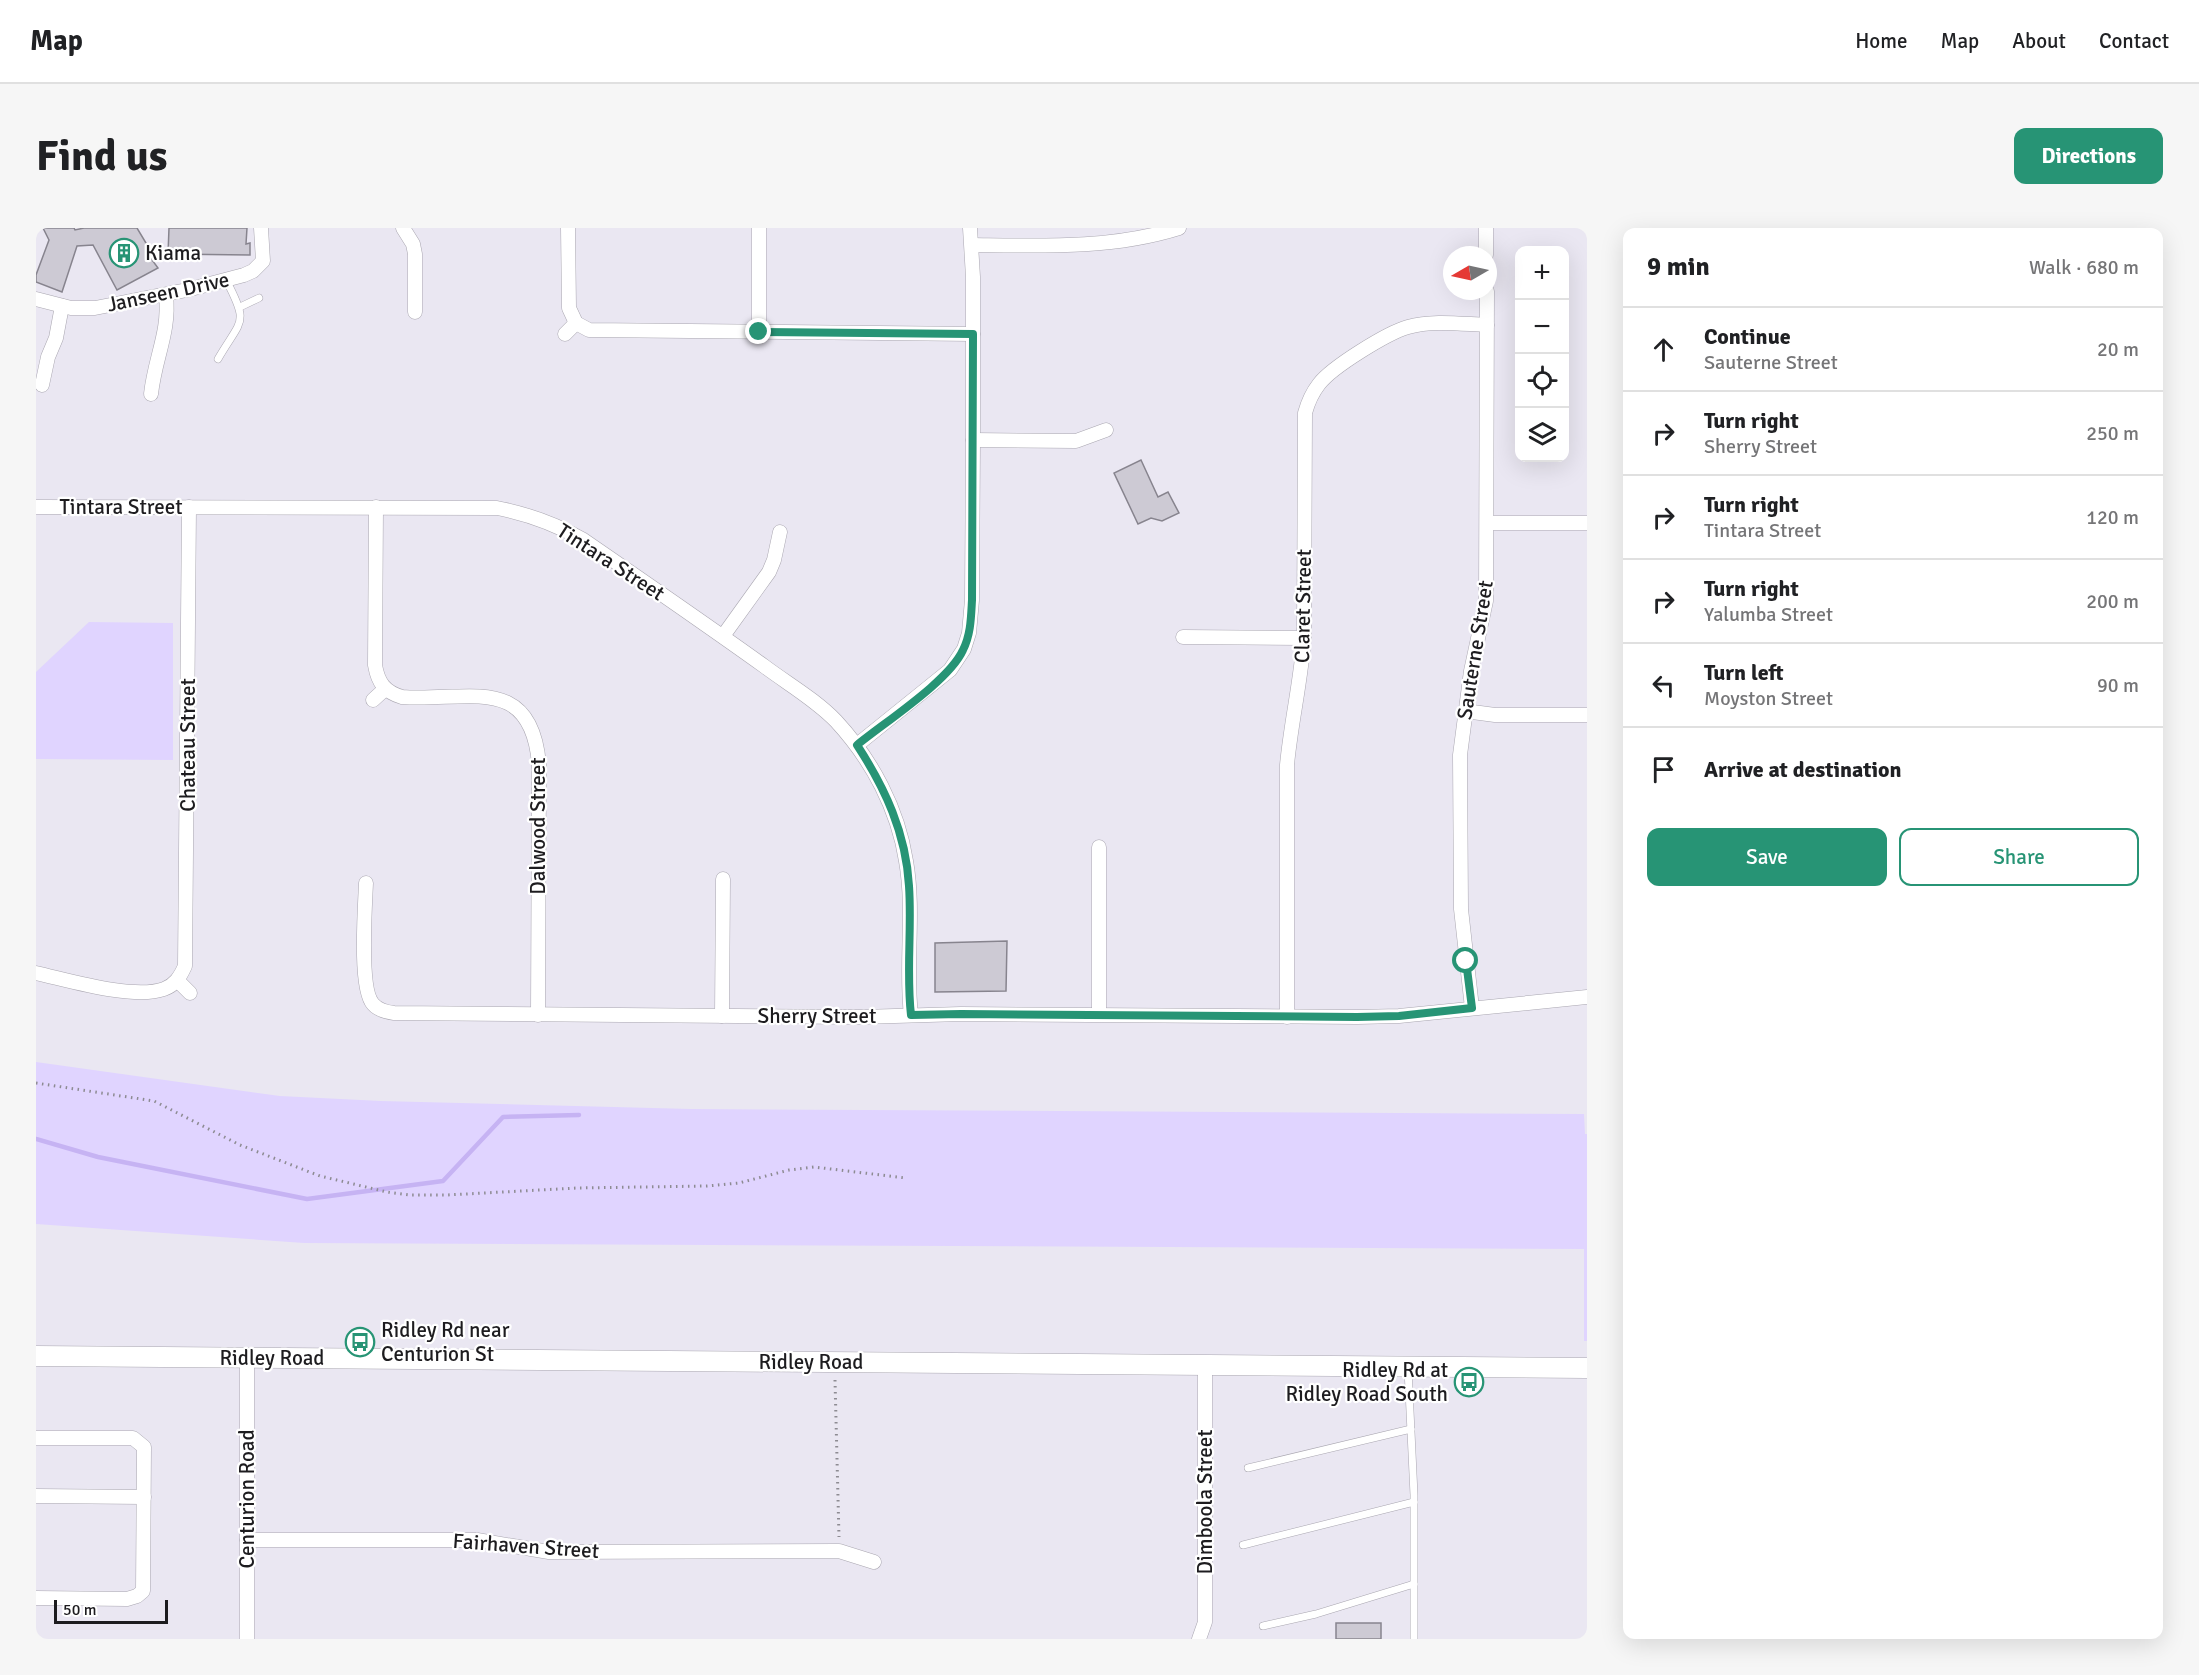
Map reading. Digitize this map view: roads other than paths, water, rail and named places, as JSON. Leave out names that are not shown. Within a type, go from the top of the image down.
[{"type":"street","name":"Janseen Drive","points":[[36,299],[62,306],[94,308],[166,295],[226,280],[254,271],[263,261],[261,228]]},
{"type":"street","points":[[403,228],[413,244],[415,254],[415,312]]},
{"type":"street","points":[[568,228],[569,308],[576,323],[581,327],[596,331],[973,334]]},
{"type":"street","points":[[759,228],[759,332]]},
{"type":"street","points":[[857,745],[941,678],[970,651],[973,334],[970,228]]},
{"type":"street","points":[[1486,228],[1486,246]]},
{"type":"street","points":[[972,245],[1100,244],[1170,229]]},
{"type":"street","points":[[151,394],[156,361],[166,328],[168,312],[166,295]]},
{"type":"street","name":"Sauterne Street","points":[[1472,1008],[1461,909],[1460,755],[1465,711],[1486,601],[1486,300]]},
{"type":"street","points":[[42,385],[48,357],[56,338],[62,306]]},
{"type":"street","points":[[565,334],[576,323]]},
{"type":"street","name":"Claret Street","points":[[1287,1017],[1287,765],[1304,638],[1305,413],[1310,396],[1330,372],[1389,335],[1408,327],[1428,323],[1487,325]]},
{"type":"street","points":[[973,440],[1076,441],[1106,430]]},
{"type":"street","name":"Tintara Street","points":[[36,507],[497,508],[524,513],[558,525],[723,636],[815,703],[835,720],[857,745],[890,803],[906,860],[909,886],[911,1015]]},
{"type":"street","name":"Chateau Street","points":[[178,981],[186,958],[189,507]]},
{"type":"street","points":[[373,700],[385,689],[380,682],[375,665],[376,507]]},
{"type":"street","points":[[1487,523],[1587,523]]},
{"type":"street","points":[[723,636],[769,572],[780,532]]},
{"type":"street","points":[[1184,637],[1304,638]]},
{"type":"street","name":"Dalwood Street","points":[[385,689],[393,694],[412,698],[495,697],[514,707],[530,724],[535,735],[539,764],[538,1015]]},
{"type":"street","points":[[1465,711],[1495,715],[1587,715]]},
{"type":"street","points":[[1099,847],[1099,1014]]},
{"type":"street","points":[[722,1016],[723,879]]},
{"type":"street","name":"Sherry Street","points":[[366,883],[365,987],[368,1010],[394,1013],[722,1016],[1099,1014],[1399,1016],[1587,997]]},
{"type":"street","points":[[36,973],[121,990],[158,991],[178,981],[190,993]]},
{"type":"street","name":"Ridley Road","points":[[36,1356],[1587,1368]]},
{"type":"street","name":"Centurion Road","points":[[247,1358],[247,1639]]},
{"type":"street","name":"Dimboola Street","points":[[1199,1639],[1205,1622],[1205,1365]]},
{"type":"street","points":[[36,1438],[133,1438],[144,1446],[143,1591],[127,1599],[36,1598]]},
{"type":"street","points":[[36,1496],[144,1497]]},
{"type":"street","name":"Fairhaven Street","points":[[248,1540],[477,1540],[549,1552],[839,1551],[874,1562]]},
{"type":"lane","points":[[218,358],[236,333],[239,324],[240,307],[226,280]]},
{"type":"lane","points":[[240,307],[259,298]]},
{"type":"lane","points":[[1408,1367],[1414,1502],[1414,1639]]},
{"type":"lane","points":[[1248,1468],[1411,1429]]},
{"type":"lane","points":[[1242,1545],[1414,1502]]},
{"type":"lane","points":[[1263,1626],[1316,1614],[1414,1584]]},
{"type":"waterway","points":[[36,1139],[98,1157],[307,1199],[443,1181],[503,1117],[579,1115]]},
{"type":"place","name":"Kiama","points":[[124,253]]},
{"type":"place","name":"Ridley Rd near Centurion St","points":[[360,1342]]},
{"type":"place","name":"Ridley Rd at Ridley Road South","points":[[1469,1382]]}]
